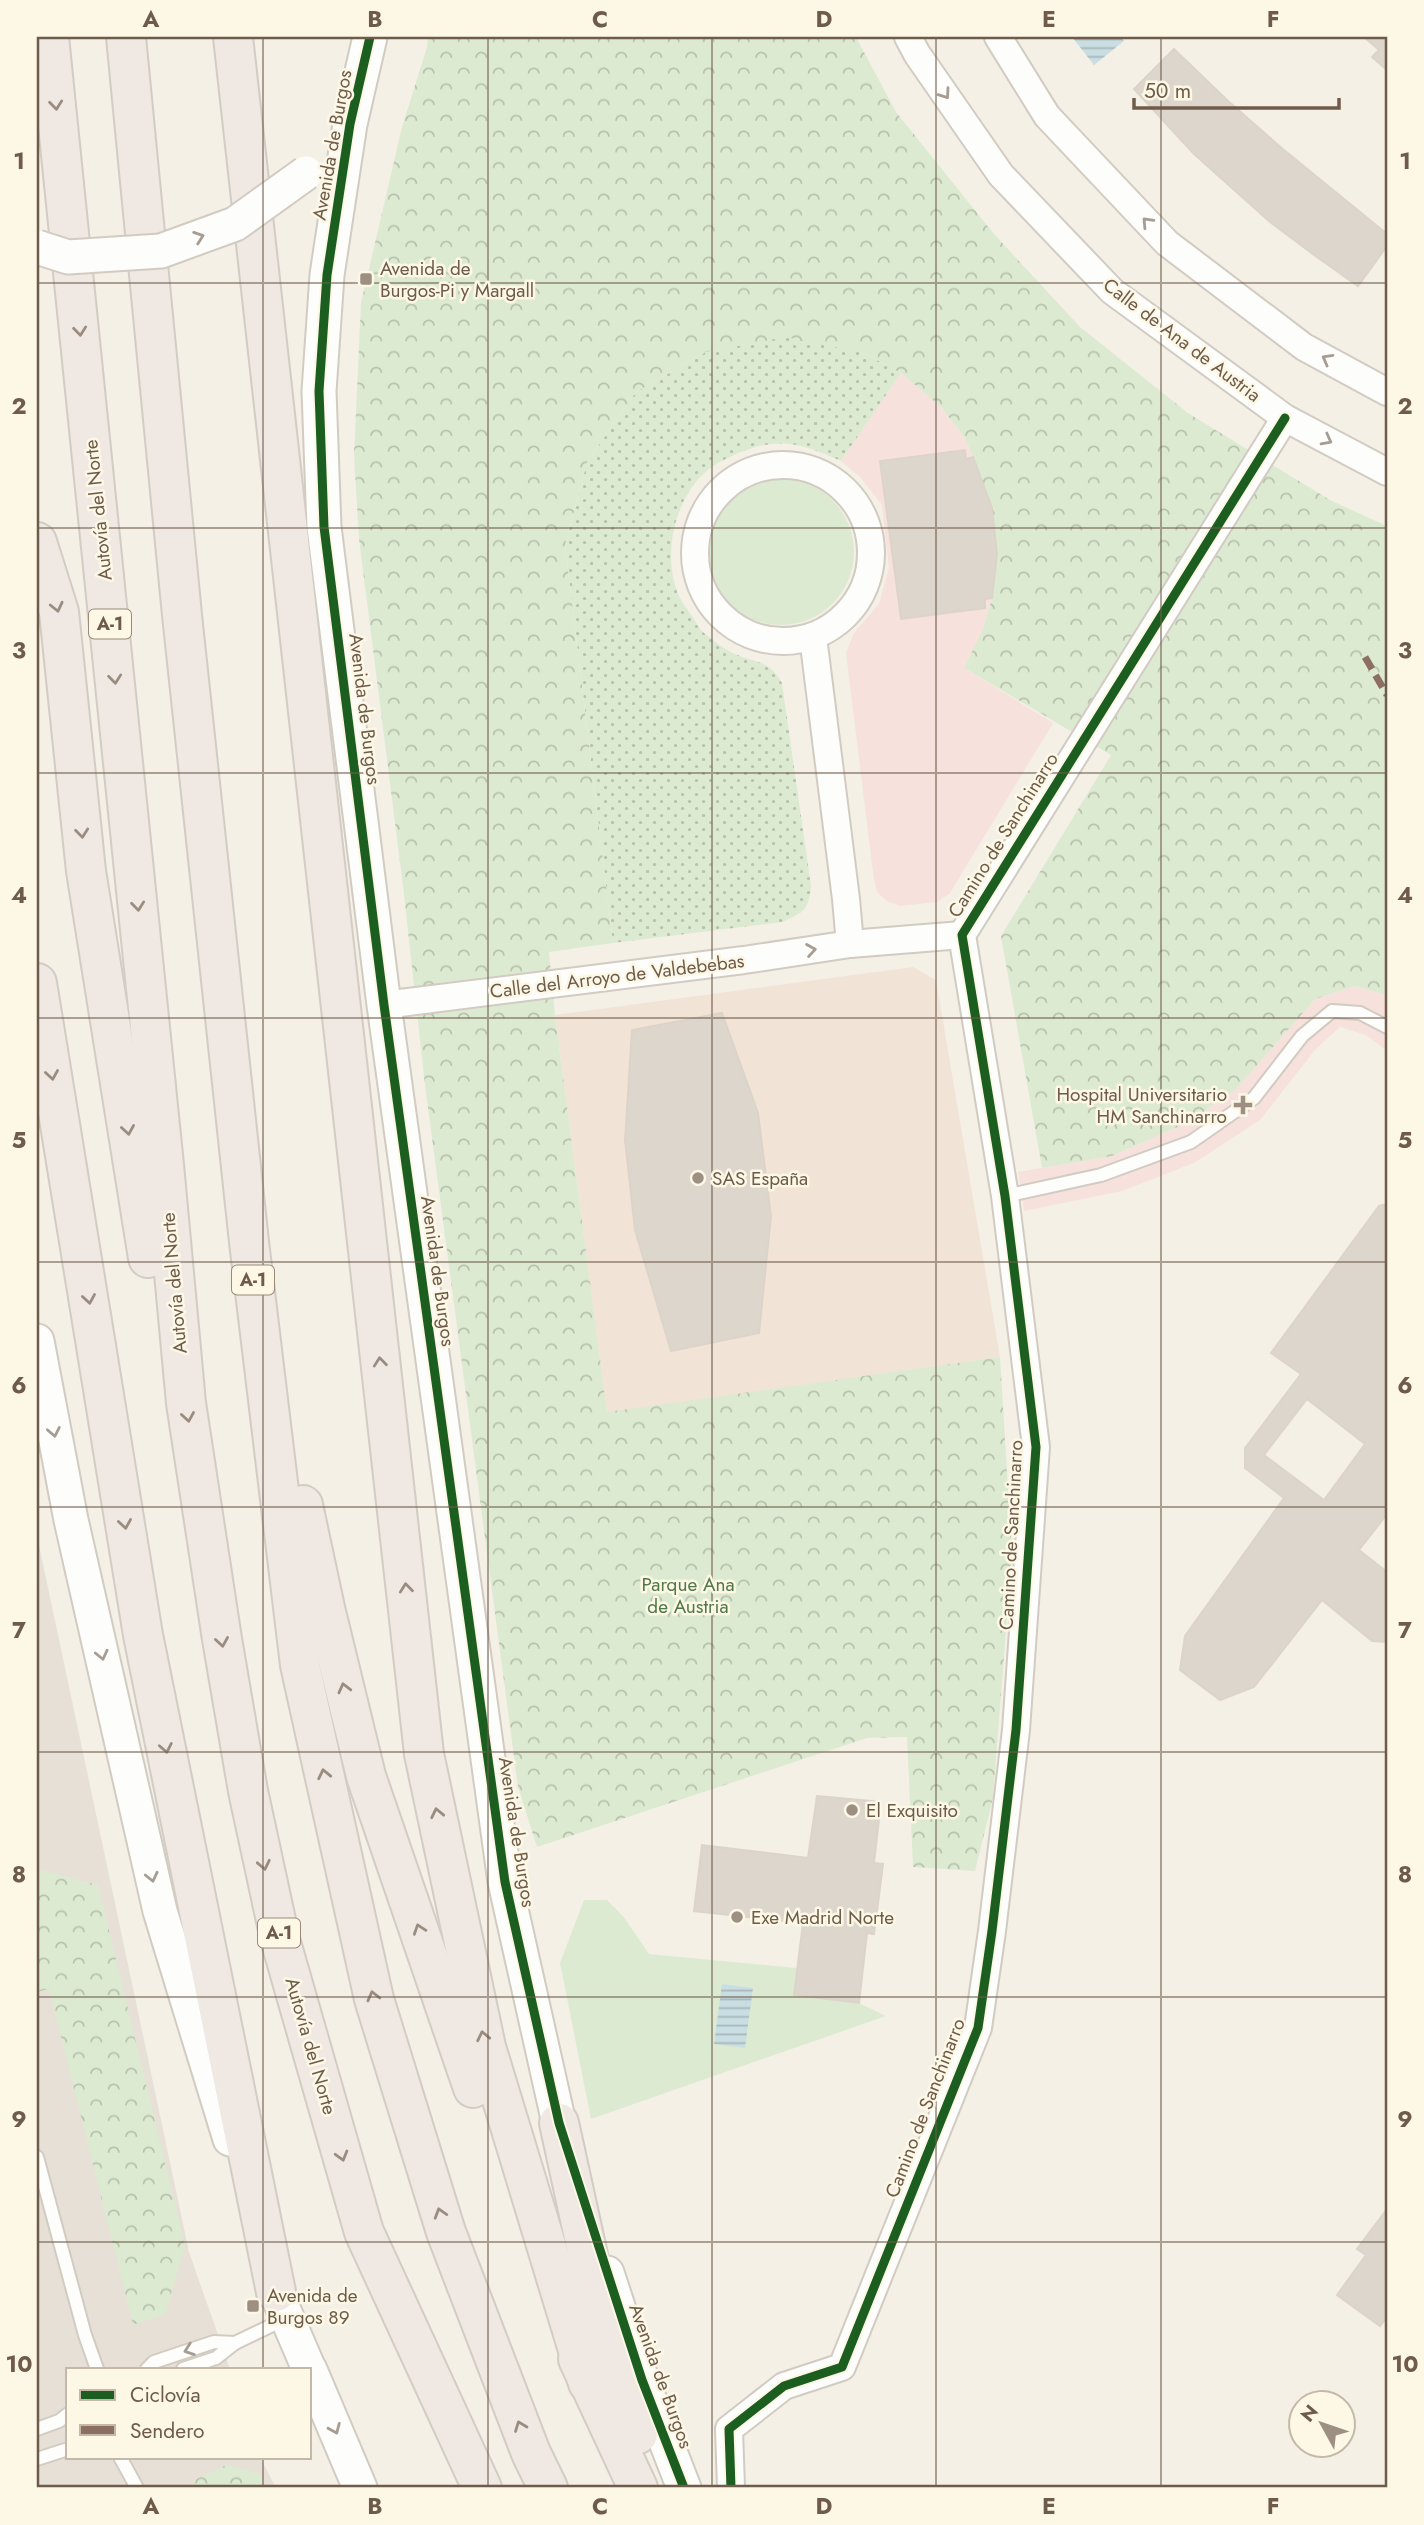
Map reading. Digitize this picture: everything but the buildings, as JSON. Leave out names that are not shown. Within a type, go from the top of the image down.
[{"type":"highway","name":"Autovía del Norte","points":[[49,37],[157,1096],[180,1349],[222,1639],[248,1791],[280,1939],[364,2232],[482,2488]]},
{"type":"highway","name":"A-1","points":[[126,37],[182,615],[249,1242],[300,1665],[374,1999],[446,2232],[531,2453],[548,2488]]},
{"type":"highway","points":[[233,37],[424,1754],[486,2047],[588,2383]]},
{"type":"highway","points":[[37,542],[59,612],[86,871],[151,1277],[180,1349]]},
{"type":"highway","points":[[37,983],[143,1635],[282,2305]]},
{"type":"highway","points":[[249,1242],[325,1608],[366,1776],[509,2191],[588,2383],[638,2488]]},
{"type":"highway","points":[[559,2123],[612,2365],[659,2488]]},
{"type":"street","name":"Avenida de Burgos","points":[[370,37],[350,124],[327,275],[319,391],[324,527],[384,1005],[505,1882],[559,2123],[642,2380],[684,2488]]},
{"type":"street","name":"Calle de Ana de Austria","points":[[908,37],[916,54],[1001,175],[1112,291],[1285,418],[1387,472]]},
{"type":"street","points":[[998,37],[1047,116],[1167,243],[1304,347],[1387,392]]},
{"type":"street","name":"Avenida de Burgos","points":[[37,247],[68,257],[161,251],[235,224],[306,173],[350,124]]},
{"type":"street","name":"Camino de Sanchinarro","points":[[731,2488],[729,2429],[784,2386],[842,2367],[978,2028],[1016,1730],[1036,1447],[1005,1196],[961,935],[1285,418]]},
{"type":"street","points":[[785,464],[815,470],[842,486],[861,510],[871,539],[870,569],[860,598],[840,621],[813,637],[786,642],[758,639],[732,627],[712,608],[699,583],[694,555],[698,527],[710,502],[730,482],[755,469],[785,464]]},
{"type":"street","points":[[813,637],[850,944]]},
{"type":"street","name":"Calle del Arroyo de Valdebebas","points":[[384,1005],[744,960],[850,944],[961,935]]},
{"type":"street","points":[[37,1341],[71,1520],[160,1911],[282,2305],[308,2368]]},
{"type":"street","points":[[312,2377],[360,2488]]},
{"type":"lane","points":[[1005,1196],[1101,1175],[1191,1142],[1254,1098],[1302,1036],[1332,1011],[1360,1013],[1387,1027]]},
{"type":"lane","points":[[37,2157],[85,2335],[97,2368]]},
{"type":"lane","points":[[186,2368],[216,2358],[282,2305]]},
{"type":"lane","points":[[148,2368],[154,2362],[214,2342],[234,2343]]},
{"type":"lane","points":[[37,2429],[66,2416]]},
{"type":"lane","points":[[37,2459],[66,2450]]},
{"type":"lane","points":[[121,2458],[137,2488]]},
{"type":"shaded area","points":[[1072,37],[1121,37],[1124,41],[1094,65]]},
{"type":"shaded area","points":[[901,373],[941,407],[965,438],[992,508],[992,598],[982,632],[964,668],[1053,723],[950,893],[937,902],[900,906],[887,901],[877,892],[874,880],[846,653],[854,633],[879,604],[889,568],[882,505],[860,477],[841,461]]},
{"type":"shaded area","points":[[913,967],[936,980],[1000,1357],[607,1413],[555,1015]]},
{"type":"shaded area","name":"Hospital Universitario HM Sanchinarro","points":[[1355,986],[1387,995],[1387,1051],[1366,1035],[1340,1027],[1315,1050],[1260,1120],[1194,1163],[1122,1191],[1024,1211],[1018,1172],[1112,1156],[1189,1122],[1236,1089],[1315,999]]},
{"type":"shaded area","points":[[37,1536],[189,2252],[230,2368],[66,2368],[66,2458],[261,2458],[276,2488],[37,2488]]},
{"type":"shaded area","points":[[722,1984],[753,1988],[745,2048],[714,2044]]},
{"type":"green space","name":"Parque Ana de Austria","points":[[428,37],[856,37],[896,112],[994,234],[1080,327],[1188,413],[1330,500],[1387,526],[1387,995],[1355,986],[1315,999],[1236,1089],[1189,1122],[1112,1156],[1042,1168],[1001,936],[1111,755],[964,668],[983,629],[992,598],[991,508],[965,438],[941,407],[901,373],[864,353],[786,337],[706,352],[636,392],[587,462],[565,545],[613,943],[549,952],[607,1412],[1000,1357],[1012,1554],[993,1798],[975,1871],[913,1867],[907,1737],[867,1738],[537,1847],[518,1787],[425,1085],[359,539],[354,455],[361,303],[402,127]]},
{"type":"green space","points":[[786,336],[864,353],[901,373],[841,461],[808,448],[767,445],[737,454],[705,473],[682,504],[672,542],[671,562],[680,598],[702,631],[731,652],[767,666],[782,683],[811,886],[809,900],[804,910],[782,922],[613,943],[565,545],[587,462],[636,392],[706,352]]},
{"type":"green space","points":[[781,479],[809,485],[833,500],[848,524],[854,552],[848,580],[833,604],[809,619],[781,625],[753,619],[729,604],[714,580],[708,552],[714,524],[729,500],[753,485]]},
{"type":"green space","points":[[37,1869],[98,1885],[185,2246],[165,2314],[133,2325],[49,1989],[37,1992]]},
{"type":"green space","points":[[584,1900],[607,1900],[623,1916],[649,1954],[797,1968],[794,1995],[859,2003],[886,2016],[591,2119],[560,1963]]},
{"type":"green space","points":[[226,2465],[259,2473],[266,2488],[195,2488],[192,2481]]},
{"type":"marked path","points":[[1365,657],[1387,695]]},
{"type":"cycle path","points":[[370,37],[350,124],[327,275],[319,391],[324,527],[384,1005],[505,1882],[559,2123],[642,2380],[684,2488]]},
{"type":"cycle path","points":[[731,2488],[729,2429],[784,2386],[842,2367],[978,2028],[1016,1730],[1036,1447],[1005,1196],[962,935],[1285,418]]},
{"type":"place","name":"Avenida de Burgos-Pi y Margall","points":[[366,279]]},
{"type":"place","name":"Hospital Universitario HM Sanchinarro","points":[[1243,1105]]},
{"type":"place","name":"SAS España","points":[[698,1178]]},
{"type":"place","name":"El Exquisito","points":[[852,1810]]},
{"type":"place","name":"Exe Madrid Norte","points":[[737,1917]]},
{"type":"place","name":"Avenida de Burgos 89","points":[[253,2306]]}]
